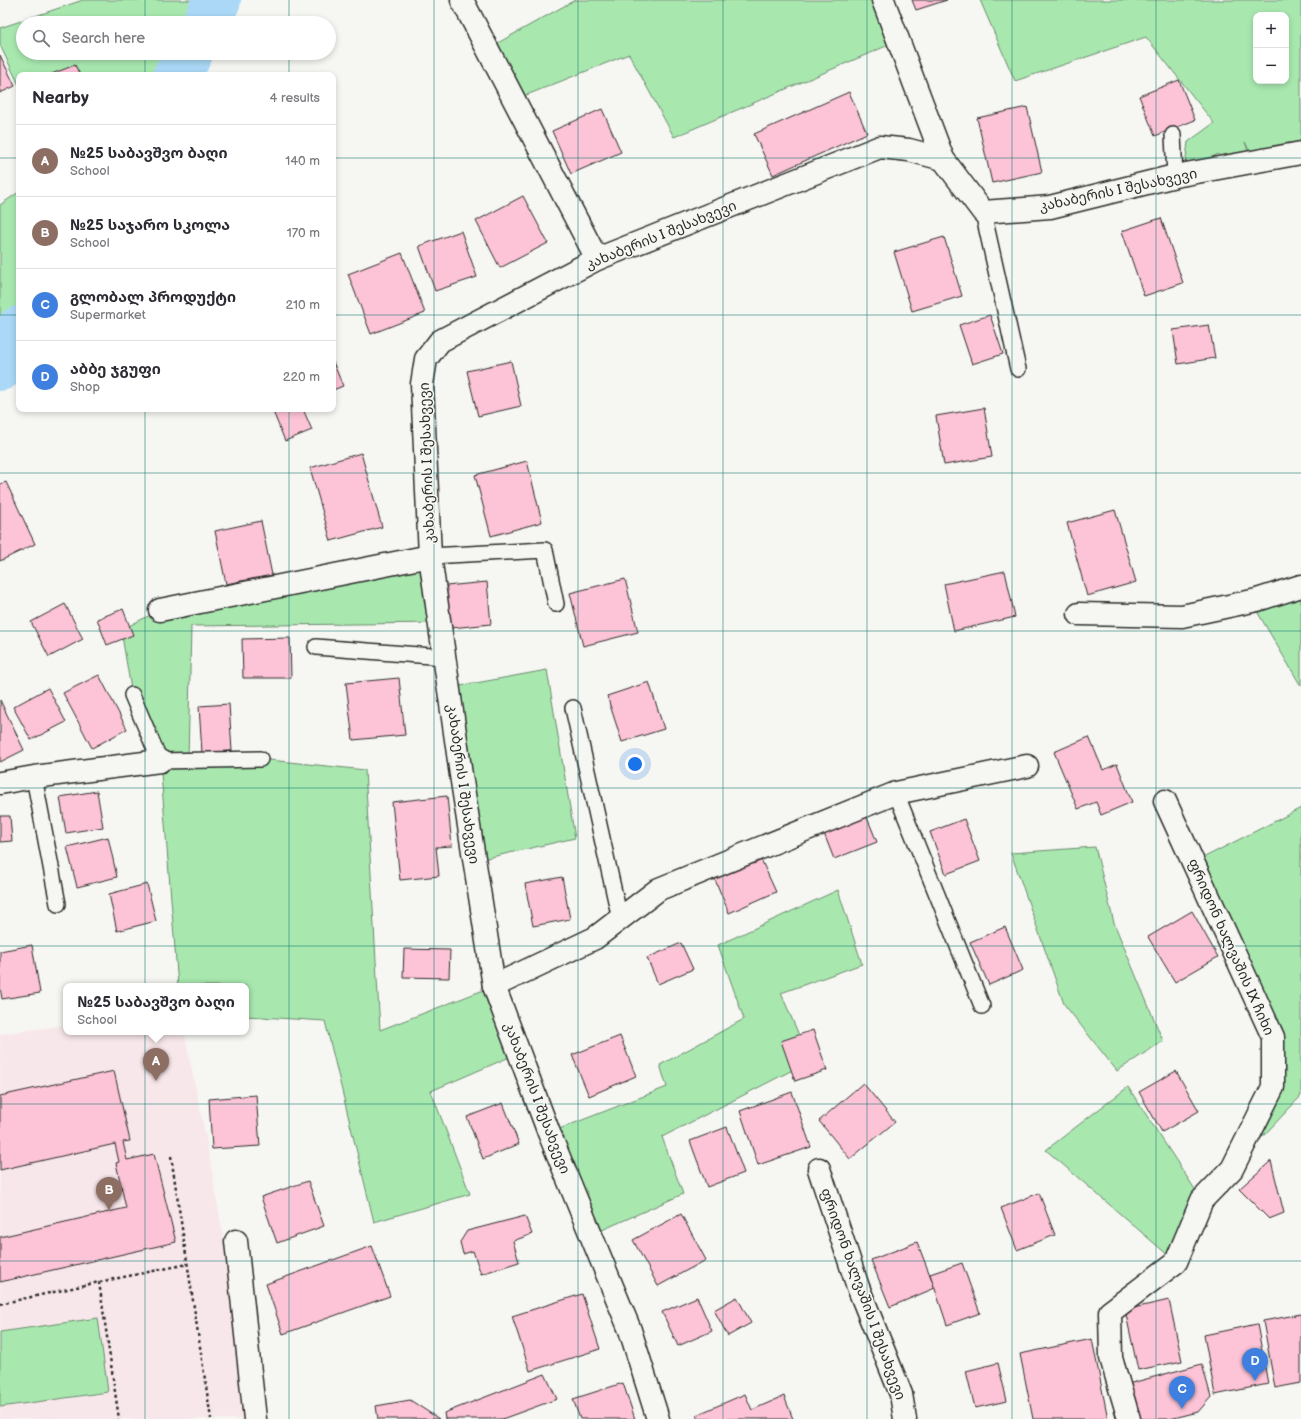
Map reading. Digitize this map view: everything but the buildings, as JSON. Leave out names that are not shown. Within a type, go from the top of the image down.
[{"type":"street","points":[[462,0],[598,259]]},
{"type":"street","points":[[883,0],[943,159],[983,212]]},
{"type":"street","name":"კახაბერის I შესახვევი","points":[[658,1419],[630,1330],[549,1133],[494,986],[461,775],[430,556],[422,384],[426,360],[440,341],[598,259],[880,147],[909,150],[943,159]]},
{"type":"street","name":"კახაბერის I შესახვევი","points":[[983,212],[1050,207],[1175,176],[1301,153]]},
{"type":"street","points":[[160,610],[430,556]]},
{"type":"street","points":[[1079,614],[1182,616],[1257,600],[1301,586]]},
{"type":"street","points":[[0,783],[34,777],[160,761]]},
{"type":"street","points":[[494,986],[595,938],[659,889],[896,793],[1027,766]]},
{"type":"street","name":"ფრიდონ ხალვაშის IX ჩიხი","points":[[1128,1419],[1111,1358],[1110,1312],[1176,1262],[1202,1200],[1232,1169],[1273,1087],[1272,1037],[1165,801]]},
{"type":"street","name":"ფრიდონ ხალვაშის I შესახვევი","points":[[819,1169],[858,1287],[901,1394],[905,1419]]},
{"type":"street","points":[[236,1241],[255,1419]]},
{"type":"lane","points":[[1173,135],[1175,176]]},
{"type":"lane","points":[[983,212],[1018,368]]},
{"type":"lane","points":[[430,556],[545,550],[556,604]]},
{"type":"lane","points":[[316,647],[444,657]]},
{"type":"lane","points":[[132,695],[160,761],[260,759]]},
{"type":"lane","points":[[573,708],[620,920]]},
{"type":"lane","points":[[34,777],[58,904]]},
{"type":"lane","points":[[896,793],[982,1006]]},
{"type":"path","points":[[171,1156],[211,1419]]},
{"type":"path","points":[[0,1304],[188,1264]]},
{"type":"path","points":[[99,1282],[119,1419]]},
{"type":"shaded area","points":[[63,1025],[63,1035],[185,1035],[207,1143],[228,1265],[244,1419],[0,1419],[0,1034]]},
{"type":"green space","points":[[83,0],[217,0],[209,16],[36,16]]},
{"type":"green space","points":[[575,0],[883,0],[898,41],[674,137],[629,54],[514,100],[487,49]]},
{"type":"green space","points":[[980,0],[1301,0],[1301,144],[1251,154],[1245,142],[1249,154],[1226,163],[1218,154],[1184,173],[1188,142],[1214,123],[1146,37],[1015,81]]},
{"type":"green space","points":[[16,23],[16,60],[185,60],[179,72],[16,72],[16,79],[0,45],[0,28]]},
{"type":"green space","points":[[16,194],[16,336],[0,367],[0,205]]},
{"type":"green space","points":[[430,556],[439,623],[191,626],[188,760],[260,759],[365,770],[380,1030],[494,986],[519,1053],[431,1091],[470,1194],[374,1222],[325,1021],[249,1016],[249,983],[178,983],[160,761],[132,695],[121,630],[160,610]]},
{"type":"green space","points":[[1301,593],[1301,686],[1258,613]]},
{"type":"green space","points":[[547,670],[575,838],[474,861],[449,688]]},
{"type":"green space","points":[[1301,808],[1301,1096],[1232,1169],[1273,1087],[1273,1037],[1193,863]]},
{"type":"green space","points":[[1095,847],[1114,923],[1163,1041],[1117,1071],[1064,1004],[1011,853]]},
{"type":"green space","points":[[838,890],[862,964],[781,993],[810,1061],[662,1137],[683,1194],[591,1235],[549,1133],[667,1087],[660,1065],[744,1019],[718,945]]},
{"type":"green space","points":[[1128,1087],[1202,1200],[1176,1262],[1046,1150]]},
{"type":"green space","points":[[98,1318],[108,1392],[0,1407],[0,1332]]},
{"type":"waterway","points":[[209,16],[217,0]]},
{"type":"waterway","points":[[179,72],[185,60]]},
{"type":"waterway","points":[[0,367],[16,336]]},
{"type":"place","name":"№25 საბავშვო ბაღი","points":[[156,1081]]},
{"type":"place","name":"№25 საჯარო სკოლა","points":[[109,1210]]},
{"type":"place","name":"აბბე ჯგუფი","points":[[1255,1381]]},
{"type":"place","name":"გლობალ პროდუქტი","points":[[1182,1409]]}]
